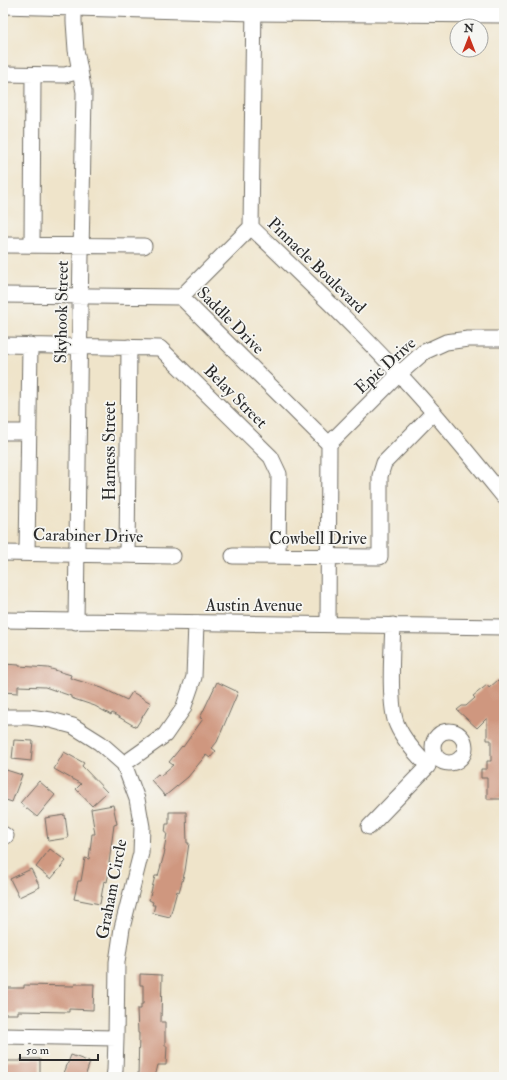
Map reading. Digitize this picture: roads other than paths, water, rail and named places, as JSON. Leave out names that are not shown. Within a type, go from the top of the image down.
[{"type":"main road","points":[[3,4],[254,7],[504,13]]},
{"type":"street","name":"Skyhook Street","points":[[74,5],[76,50],[84,92],[76,622]]},
{"type":"street","name":"Pinnacle Boulevard","points":[[254,7],[251,227],[399,374],[434,412],[504,497]]},
{"type":"street","points":[[3,74],[65,75],[80,71]]},
{"type":"street","points":[[32,245],[33,75]]},
{"type":"street","points":[[181,297],[251,227]]},
{"type":"street","points":[[3,245],[144,246]]},
{"type":"street","name":"Saddle Drive","points":[[3,295],[181,297],[329,444]]},
{"type":"street","name":"Epic Drive","points":[[329,444],[399,374],[424,352],[446,342],[468,339],[504,339]]},
{"type":"street","name":"Belay Street","points":[[3,345],[160,348],[271,457],[279,474],[278,556]]},
{"type":"street","points":[[27,553],[30,346]]},
{"type":"street","name":"Harness Street","points":[[127,555],[129,347]]},
{"type":"street","name":"Cowbell Drive","points":[[233,556],[380,557],[380,476],[384,463],[434,412]]},
{"type":"street","points":[[3,432],[29,432]]},
{"type":"street","points":[[328,624],[329,444]]},
{"type":"street","name":"Carabiner Drive","points":[[3,553],[173,556]]},
{"type":"street","name":"Austin Avenue","points":[[3,620],[196,624],[328,624],[504,627]]},
{"type":"street","points":[[124,764],[165,735],[183,709],[194,677],[196,624]]},
{"type":"street","points":[[370,827],[432,762],[404,738],[396,724],[392,700],[393,625]]},
{"type":"street","name":"Graham Circle","points":[[3,717],[29,717],[51,720],[73,726],[100,743],[124,764],[137,800],[142,827],[141,853],[122,928],[117,962],[114,1077]]},
{"type":"street","points":[[3,1036],[116,1038]]}]
